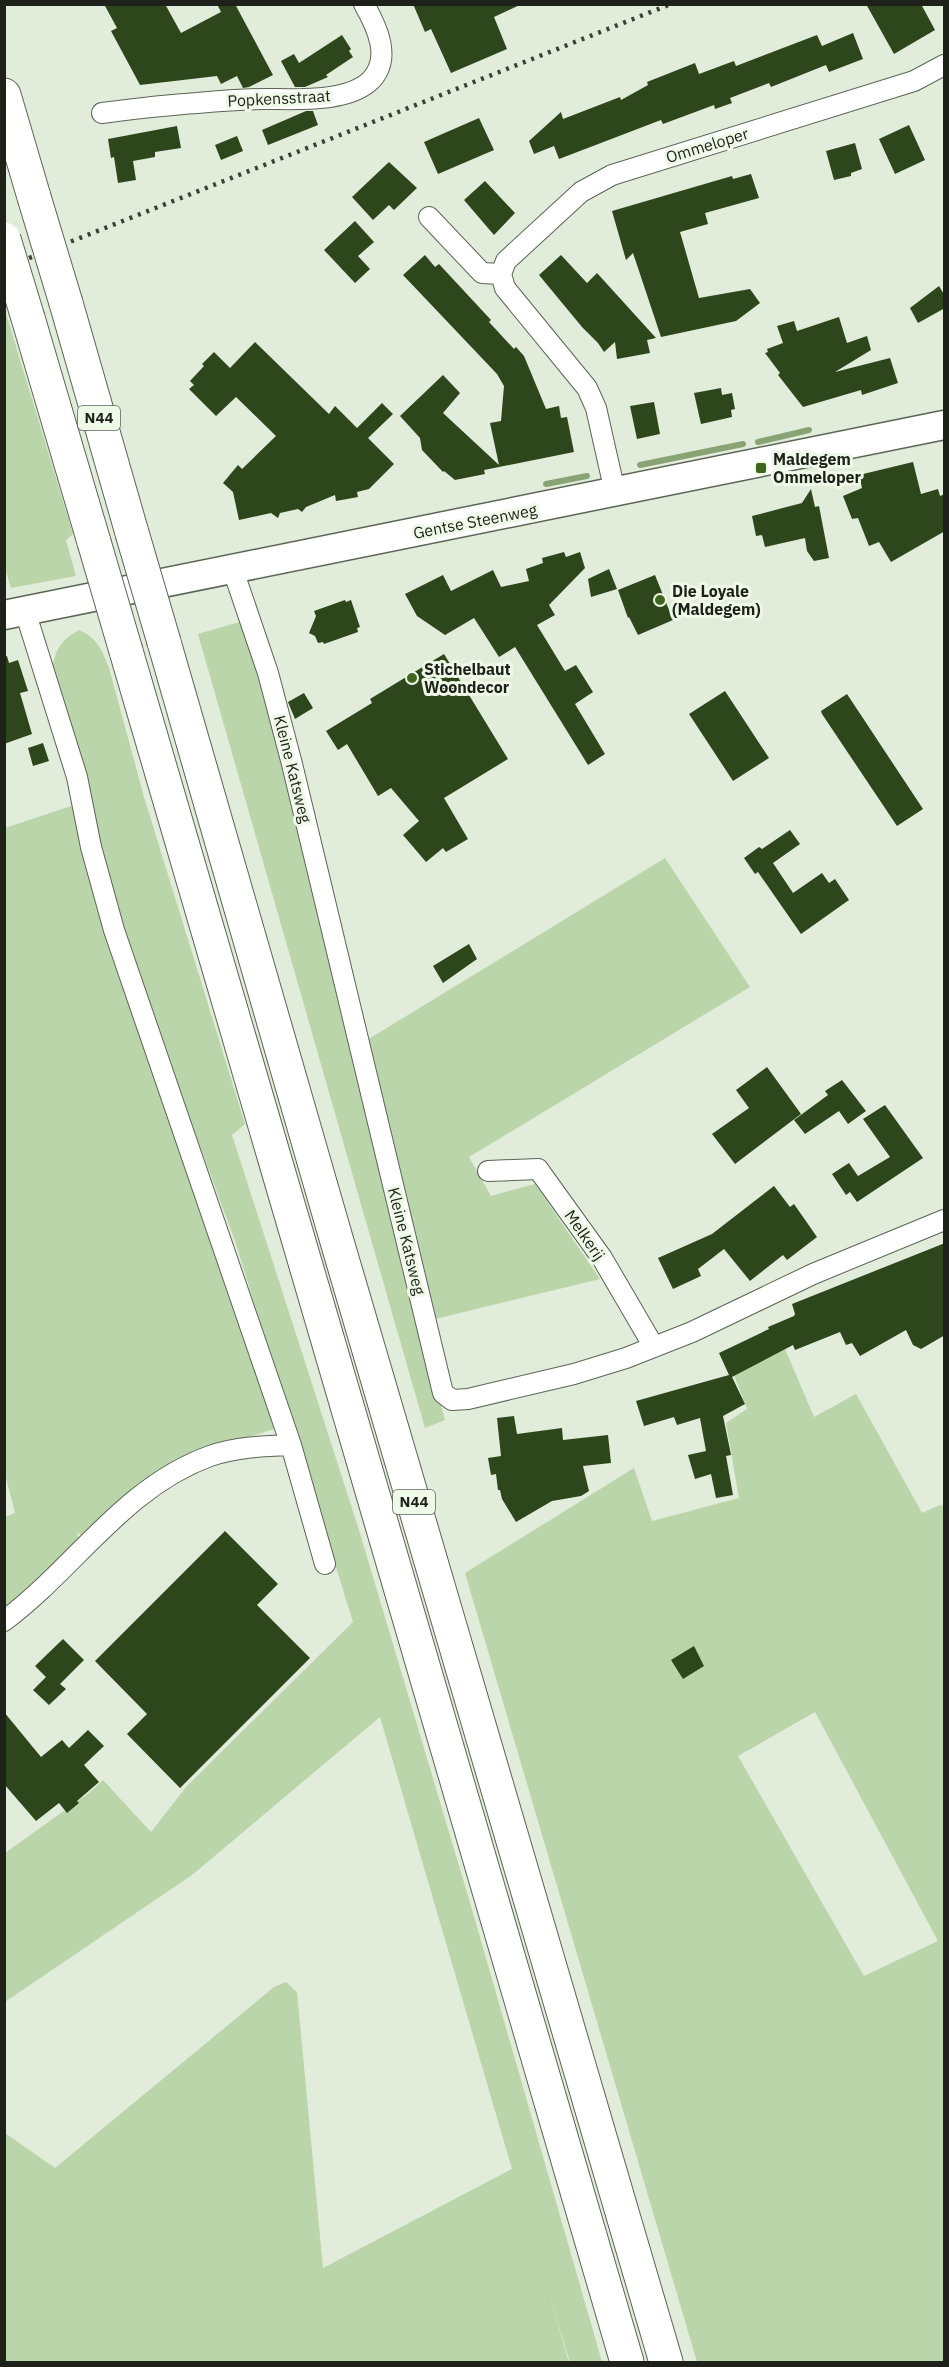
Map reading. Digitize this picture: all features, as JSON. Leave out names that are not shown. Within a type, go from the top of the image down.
[{"type":"highway","name":"N44","points":[[4,95],[666,2362]]},
{"type":"highway","name":"N44","points":[[4,239],[627,2362]]},
{"type":"street","name":"Popkensstraat","points":[[102,113],[198,103],[264,99],[305,100],[333,96],[359,88],[371,80],[382,64],[382,47],[364,4]]},
{"type":"street","name":"Ommeloper","points":[[501,274],[506,261],[581,192],[612,175],[914,81],[945,64]]},
{"type":"street","points":[[429,217],[482,273],[501,274],[505,288],[586,388],[596,408],[615,492]]},
{"type":"street","name":"Gentse Steenweg","points":[[15,613],[945,425]]},
{"type":"street","name":"Kleine Katsweg","points":[[233,570],[268,672],[292,764],[443,1393],[452,1400],[468,1399],[574,1374],[654,1347],[813,1274],[945,1220]]},
{"type":"street","points":[[15,613],[77,777],[91,846],[114,930],[291,1445],[325,1564]]},
{"type":"street","name":"Melkerij","points":[[488,1171],[538,1169],[602,1258],[654,1347]]},
{"type":"street","points":[[4,1621],[28,1603],[122,1510],[177,1470],[211,1456],[240,1449],[291,1445]]},
{"type":"green space","points":[[5,310],[73,534],[66,540],[76,576],[11,588],[4,565]]},
{"type":"green space","points":[[243,621],[289,788],[445,1420],[425,1428],[198,634]]},
{"type":"green space","points":[[79,630],[95,641],[109,668],[144,797],[245,1124],[232,1135],[359,1530],[471,1906],[602,2362],[570,2362],[550,2297],[569,2362],[5,2362],[5,2133],[55,2168],[274,1987],[286,1982],[297,1992],[323,2268],[512,2169],[380,1717],[192,1875],[5,2002],[5,1853],[89,1793],[103,1780],[151,1832],[186,1787],[353,1622],[235,1241],[168,1060],[98,850],[50,677],[61,644]]},
{"type":"green space","points":[[77,804],[280,1427],[187,1457],[86,1539],[77,1532],[79,1540],[32,1588],[5,1609],[5,1517],[15,1513],[4,1470],[5,828]]},
{"type":"green space","points":[[665,858],[750,987],[469,1157],[491,1196],[535,1184],[600,1279],[431,1320],[367,1040]]},
{"type":"green space","points":[[785,1349],[814,1417],[856,1394],[922,1513],[940,1505],[944,1506],[944,2362],[697,2362],[465,1573],[634,1468],[652,1521],[739,1498],[726,1423],[747,1409],[734,1375]],"holes":[[[815,1712],[938,1941],[864,1976],[738,1756]]]},
{"type":"building","points":[[104,4],[165,4],[181,33],[221,12],[217,4],[235,4],[273,75],[243,88],[237,76],[221,84],[217,76],[140,85],[111,31],[117,28]]},
{"type":"building","points":[[413,4],[522,4],[494,17],[507,49],[451,73],[431,29],[425,32]]},
{"type":"building","points":[[866,4],[921,4],[935,30],[894,54]]},
{"type":"building","points":[[853,33],[863,59],[829,72],[826,65],[771,87],[769,83],[730,98],[732,103],[715,109],[714,105],[663,124],[661,120],[559,159],[554,146],[534,154],[529,141],[561,112],[563,119],[620,97],[621,100],[648,85],[647,82],[695,63],[699,74],[734,61],[736,66],[817,35],[822,46]]},
{"type":"building","points":[[342,35],[353,57],[326,75],[328,77],[305,87],[295,87],[281,61],[294,54],[299,63]]},
{"type":"building","points":[[306,111],[313,111],[318,125],[268,145],[262,130]]},
{"type":"building","points":[[479,118],[494,150],[438,174],[424,142]]},
{"type":"building","points":[[909,125],[925,160],[895,174],[879,139]]},
{"type":"building","points":[[177,126],[181,148],[155,152],[155,157],[133,161],[136,180],[118,183],[114,157],[111,158],[108,139]]},
{"type":"building","points":[[237,136],[243,151],[221,160],[215,145]]},
{"type":"building","points":[[855,143],[862,169],[851,173],[851,176],[834,180],[826,151]]},
{"type":"building","points":[[389,162],[417,188],[394,210],[389,205],[373,220],[352,197]]},
{"type":"building","points":[[751,174],[759,198],[705,213],[708,224],[680,232],[699,298],[750,289],[760,303],[736,321],[661,337],[633,253],[626,260],[612,211],[732,176],[733,179]]},
{"type":"building","points":[[485,181],[515,213],[494,235],[464,200]]},
{"type":"building","points":[[355,221],[374,242],[358,256],[370,269],[355,283],[324,250]]},
{"type":"building","points":[[425,255],[435,267],[439,264],[491,320],[489,322],[514,349],[516,347],[524,356],[546,409],[559,406],[561,418],[567,417],[574,452],[484,470],[485,474],[455,480],[443,472],[422,450],[420,438],[400,416],[443,375],[460,393],[443,413],[499,465],[490,423],[501,421],[504,386],[497,374],[403,275]]},
{"type":"building","points":[[561,255],[587,283],[597,273],[656,338],[647,340],[650,353],[617,359],[615,342],[604,352],[539,275]]},
{"type":"building","points":[[939,286],[945,296],[945,308],[918,323],[910,308]]},
{"type":"building","points":[[839,317],[847,343],[867,336],[871,350],[835,372],[890,358],[898,383],[862,395],[861,390],[803,407],[778,375],[780,373],[765,353],[768,352],[767,349],[783,343],[777,326],[794,321],[797,331]]},
{"type":"building","points":[[255,342],[329,414],[335,406],[357,428],[382,403],[393,414],[368,438],[394,464],[369,489],[357,492],[358,497],[336,501],[335,495],[306,507],[302,512],[298,509],[280,513],[278,518],[271,513],[239,520],[233,492],[223,483],[238,465],[242,469],[276,436],[236,397],[216,416],[189,389],[194,385],[190,381],[214,352],[230,368]]},
{"type":"building","points":[[721,388],[722,395],[732,393],[735,409],[731,410],[732,417],[701,424],[694,393]]},
{"type":"building","points":[[654,402],[660,434],[637,439],[630,406]]},
{"type":"building","points":[[913,462],[921,494],[938,489],[940,496],[945,494],[945,531],[891,562],[879,542],[869,546],[858,518],[852,519],[843,496],[862,488],[859,475]]},
{"type":"building","points":[[811,489],[815,507],[819,506],[829,558],[814,561],[807,551],[805,538],[765,547],[762,535],[756,536],[752,516],[802,503]]},
{"type":"building","points":[[564,552],[566,557],[580,552],[585,568],[549,605],[555,615],[537,625],[565,671],[576,665],[593,692],[575,704],[605,754],[588,765],[515,647],[499,657],[474,618],[445,635],[417,616],[405,594],[443,575],[451,591],[493,570],[501,587],[529,581],[526,569],[543,563],[542,558]]},
{"type":"building","points":[[609,569],[617,589],[591,597],[588,579]]},
{"type":"building","points":[[655,575],[673,620],[638,635],[628,618],[618,590]]},
{"type":"building","points":[[345,600],[346,602],[351,600],[360,627],[357,628],[358,632],[324,644],[323,642],[318,643],[315,636],[309,633],[316,616],[314,611]]},
{"type":"building","points":[[444,654],[508,759],[444,798],[468,839],[446,852],[443,848],[426,862],[403,835],[419,821],[391,788],[378,796],[347,744],[338,750],[326,731],[372,703],[370,699]]},
{"type":"building","points":[[7,656],[9,663],[18,660],[28,691],[20,693],[32,734],[4,744],[4,657]]},
{"type":"building","points":[[725,691],[769,758],[733,781],[689,714]]},
{"type":"building","points":[[304,693],[313,708],[295,719],[288,702]]},
{"type":"building","points":[[847,694],[923,809],[897,826],[822,714],[821,711]]},
{"type":"building","points":[[43,743],[49,761],[33,766],[28,748]]},
{"type":"building","points":[[790,830],[800,844],[773,863],[793,893],[822,873],[829,883],[835,879],[849,900],[801,934],[758,872],[755,874],[744,858]]},
{"type":"building","points":[[469,944],[477,959],[443,983],[433,966]]},
{"type":"building","points":[[767,1067],[801,1114],[735,1164],[712,1134],[749,1108],[736,1090]]},
{"type":"building","points":[[842,1080],[866,1111],[848,1124],[839,1111],[805,1134],[794,1120],[828,1095],[825,1091]]},
{"type":"building","points":[[885,1105],[923,1158],[857,1202],[850,1192],[846,1195],[832,1174],[849,1163],[858,1176],[890,1157],[863,1119]]},
{"type":"building","points":[[774,1186],[790,1207],[794,1204],[817,1237],[787,1260],[783,1255],[750,1281],[724,1249],[698,1269],[701,1276],[673,1289],[658,1258],[712,1234]]},
{"type":"building","points":[[945,1243],[945,1335],[921,1349],[913,1345],[906,1330],[860,1356],[852,1343],[846,1345],[840,1332],[795,1350],[793,1345],[732,1377],[745,1404],[723,1416],[731,1455],[726,1456],[733,1495],[716,1498],[711,1474],[695,1479],[688,1455],[706,1451],[700,1418],[677,1425],[674,1417],[644,1426],[636,1401],[729,1375],[719,1353],[794,1316],[792,1304]]},
{"type":"building","points":[[514,1416],[517,1434],[562,1428],[563,1440],[608,1435],[611,1463],[583,1466],[589,1491],[581,1496],[552,1501],[516,1522],[498,1490],[496,1474],[491,1475],[488,1458],[501,1456],[497,1418]]},
{"type":"building","points":[[225,1531],[278,1584],[257,1605],[310,1658],[180,1788],[127,1734],[147,1714],[95,1661]]},
{"type":"building","points":[[63,1639],[84,1660],[60,1684],[66,1689],[49,1705],[33,1690],[46,1677],[35,1666]]},
{"type":"building","points":[[694,1646],[704,1666],[683,1679],[671,1660]]},
{"type":"building","points":[[4,1712],[41,1757],[62,1740],[69,1748],[88,1730],[104,1746],[84,1765],[99,1782],[67,1813],[59,1803],[36,1821],[4,1784]]},
{"type":"waterway","points":[[758,442],[809,430]]},
{"type":"waterway","points":[[640,465],[743,444]]},
{"type":"waterway","points":[[546,484],[587,476]]},
{"type":"railway","points":[[4,268],[671,4]]},
{"type":"place","name":"Maldegem Ommeloper","points":[[761,468]]},
{"type":"place","name":"Die Loyale (Maldegem)","points":[[660,600]]},
{"type":"place","name":"Stichelbaut Woondecor","points":[[412,678]]}]
